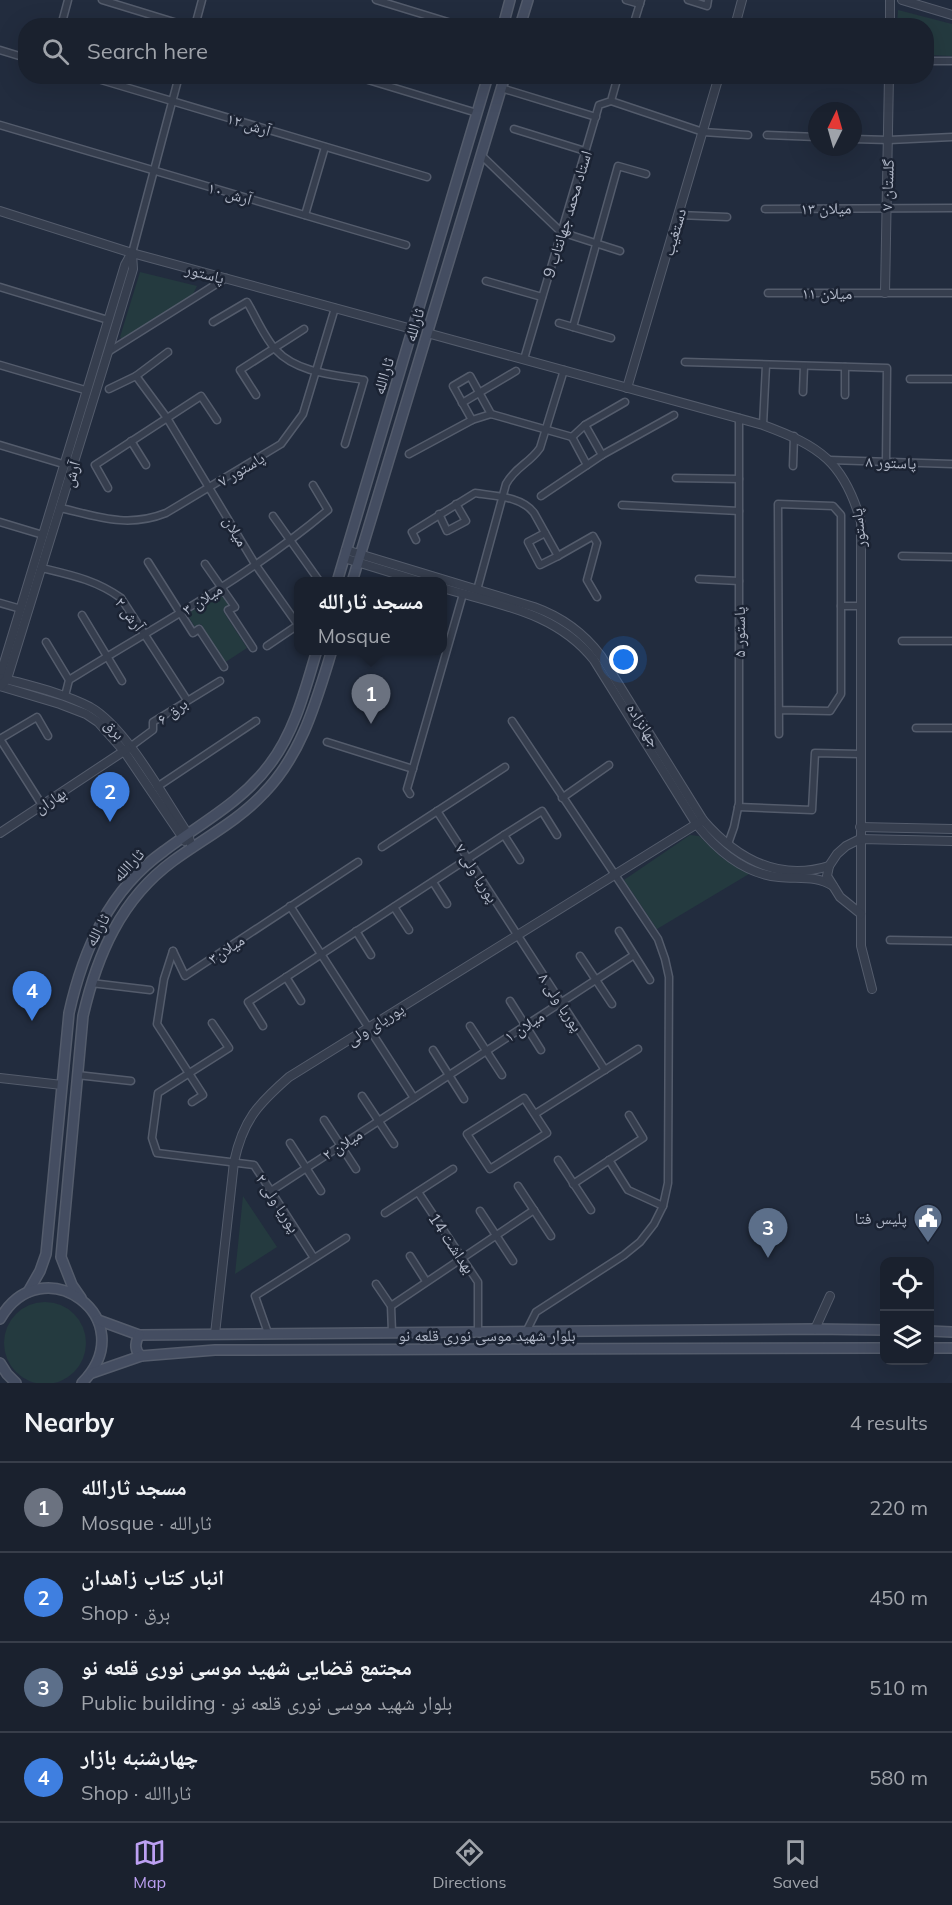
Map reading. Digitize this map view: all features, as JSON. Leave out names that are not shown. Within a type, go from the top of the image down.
[{"type":"main road","points":[[505,18],[510,0]]},
{"type":"main road","points":[[522,18],[528,0]]},
{"type":"main road","name":"ثاراالله","points":[[338,577],[486,84]]},
{"type":"main road","name":"ثارالله","points":[[354,577],[502,84]]},
{"type":"main road","points":[[412,329],[427,333]]},
{"type":"main road","name":"ثاراالله","points":[[28,1292],[40,1271],[46,1254],[69,1013],[77,979],[90,943],[108,909],[136,876],[161,852],[234,802],[270,764],[297,714],[315,655]]},
{"type":"main road","name":"ثارالله","points":[[98,1320],[72,1285],[61,1257],[83,1016],[90,983],[103,948],[120,917],[146,886],[170,863],[243,813],[282,772],[301,740],[314,709],[331,655]]},
{"type":"main road","points":[[62,1085],[76,1087]]},
{"type":"main road","points":[[0,1319],[3,1310],[16,1299],[41,1288],[55,1288],[81,1298]]},
{"type":"main road","points":[[82,1383],[99,1361],[102,1334],[98,1320]]},
{"type":"main road","name":"بلوار شهید موسی نوری قلعه نو","points":[[98,1320],[139,1335],[880,1330]]},
{"type":"main road","points":[[934,1331],[952,1332]]},
{"type":"main road","points":[[139,1335],[136,1345],[137,1353],[141,1356]]},
{"type":"main road","name":"بلوار شهید موسی نوری قلعه نو","points":[[92,1373],[141,1356],[227,1350],[880,1348]]},
{"type":"main road","points":[[934,1348],[952,1348]]},
{"type":"main road","points":[[0,1363],[6,1374],[16,1383]]},
{"type":"street","points":[[63,18],[68,0]]},
{"type":"street","points":[[102,0],[160,18]]},
{"type":"street","points":[[197,18],[202,0]]},
{"type":"street","points":[[376,0],[435,18]]},
{"type":"street","points":[[626,0],[640,2],[635,18]]},
{"type":"street","points":[[688,0],[707,6],[708,0]]},
{"type":"street","points":[[737,18],[742,0]]},
{"type":"street","points":[[890,18],[891,0]]},
{"type":"street","points":[[902,0],[952,15]]},
{"type":"street","points":[[0,50],[18,56]]},
{"type":"street","points":[[934,61],[952,61]]},
{"type":"street","name":"آرش ۱۲","points":[[114,84],[427,177]]},
{"type":"street","name":"آرش","points":[[1,681],[21,609],[38,567],[43,535],[57,507],[63,464],[125,265],[132,253],[178,84]]},
{"type":"street","points":[[382,84],[477,113]]},
{"type":"street","name":"استاد محمد جهانتاب 9","points":[[524,359],[599,105],[611,101],[616,84]]},
{"type":"street","name":"دستغیب","points":[[627,388],[717,84]]},
{"type":"street","name":"گلستان ۷","points":[[885,293],[889,84]]},
{"type":"street","points":[[501,88],[596,117]]},
{"type":"street","points":[[611,101],[703,132],[748,135]]},
{"type":"street","name":"آرش ۱۰","points":[[0,125],[406,245]]},
{"type":"street","points":[[514,129],[585,152]]},
{"type":"street","points":[[767,135],[808,137]]},
{"type":"street","points":[[862,138],[889,140],[952,137]]},
{"type":"street","points":[[305,215],[325,147]]},
{"type":"street","points":[[481,155],[561,232],[620,251]]},
{"type":"street","points":[[573,327],[618,166],[646,174]]},
{"type":"street","name":"میلان ۱۳","points":[[765,209],[952,208]]},
{"type":"street","name":"پاستور","points":[[0,211],[132,253],[412,329]]},
{"type":"street","points":[[679,214],[727,217]]},
{"type":"street","name":"آرش","points":[[1,681],[108,352],[133,269],[132,253]]},
{"type":"street","points":[[108,352],[226,278]]},
{"type":"street","points":[[486,280],[542,297]]},
{"type":"street","points":[[0,287],[108,320]]},
{"type":"street","name":"میلان ۱۱","points":[[768,293],[952,293]]},
{"type":"street","points":[[213,322],[247,302],[274,348],[284,357],[315,371],[364,380],[345,444]]},
{"type":"street","name":"پاستور ۷","points":[[57,507],[123,522],[142,521],[166,513],[281,444],[303,414],[335,308]]},
{"type":"street","points":[[559,323],[611,338]]},
{"type":"street","points":[[256,395],[240,370],[304,329]]},
{"type":"street","name":"پاستور","points":[[427,333],[764,425],[794,436],[824,454],[837,467],[854,499],[861,522],[861,946],[872,989]]},
{"type":"street","points":[[109,389],[136,376],[168,352]]},
{"type":"street","points":[[685,362],[886,368],[886,462]]},
{"type":"street","points":[[0,365],[85,390]]},
{"type":"street","points":[[764,425],[766,365]]},
{"type":"street","points":[[803,392],[804,366]]},
{"type":"street","points":[[844,395],[845,367]]},
{"type":"street","points":[[477,590],[502,497],[513,472],[534,457],[540,448],[564,370]]},
{"type":"street","points":[[462,403],[516,371]]},
{"type":"street","name":"میلان","points":[[136,376],[167,418],[255,564],[294,620]]},
{"type":"street","points":[[472,420],[453,386],[470,376],[491,414]]},
{"type":"street","points":[[910,379],[952,379]]},
{"type":"street","points":[[108,488],[95,465],[201,396],[218,420]]},
{"type":"street","points":[[572,437],[585,425],[626,402]]},
{"type":"street","points":[[409,454],[472,420],[491,414],[572,437],[587,465]]},
{"type":"street","points":[[541,496],[602,455],[674,415]]},
{"type":"street","name":"پاستور ۵","points":[[728,844],[738,807],[739,418]]},
{"type":"street","points":[[585,425],[602,455]]},
{"type":"street","points":[[793,466],[794,436]]},
{"type":"street","points":[[131,441],[146,465]]},
{"type":"street","points":[[0,445],[63,464]]},
{"type":"street","name":"پاستور ۸","points":[[830,460],[952,464]]},
{"type":"street","points":[[676,478],[739,479]]},
{"type":"street","name":"میلان ۳","points":[[69,680],[180,614],[291,541],[328,510],[313,485]]},
{"type":"street","points":[[416,540],[412,532],[475,493],[522,502],[530,507],[558,556]]},
{"type":"street","points":[[439,514],[447,531],[466,521],[456,504]]},
{"type":"street","points":[[622,504],[739,511]]},
{"type":"street","points":[[779,710],[830,711],[841,694],[841,515],[834,506],[778,504],[779,734]]},
{"type":"street","points":[[273,516],[316,577]]},
{"type":"street","points":[[0,522],[43,535]]},
{"type":"street","points":[[545,533],[528,542],[540,565],[592,537],[597,543],[587,580],[597,597]]},
{"type":"street","name":"جهانزاده","points":[[345,554],[421,577]]},
{"type":"street","points":[[902,556],[952,557]]},
{"type":"street","points":[[148,562],[193,633],[199,629],[224,667]]},
{"type":"street","name":"جهانزاده","points":[[373,563],[409,577]]},
{"type":"street","points":[[205,564],[235,607],[228,610],[253,648]]},
{"type":"street","name":"آرش ۲","points":[[38,567],[105,586],[121,598],[187,700]]},
{"type":"street","points":[[699,579],[739,581]]},
{"type":"street","name":"جهانزاده","points":[[447,585],[547,620],[575,638],[594,660],[718,847],[752,870],[776,877],[822,879],[833,886]]},
{"type":"street","name":"جهانزاده","points":[[447,588],[477,590],[550,613],[581,633],[601,656],[700,822],[748,860],[773,868],[807,870],[829,866]]},
{"type":"street","points":[[447,652],[465,590]]},
{"type":"street","points":[[0,603],[21,609]]},
{"type":"street","points":[[841,606],[861,606]]},
{"type":"street","points":[[82,615],[122,681]]},
{"type":"street","points":[[267,646],[294,629]]},
{"type":"street","points":[[902,641],[952,641]]},
{"type":"street","points":[[46,642],[69,680],[65,696]]},
{"type":"street","points":[[410,794],[407,789],[446,655]]},
{"type":"street","name":"برق","points":[[1,681],[65,696],[90,707],[103,716],[157,787],[185,836]]},
{"type":"street","name":"برق","points":[[1,681],[86,714],[110,733],[127,749],[185,836]]},
{"type":"street","name":"برق ۶","points":[[127,749],[153,730],[153,722],[220,681]]},
{"type":"street","points":[[42,805],[0,739],[37,717],[48,736]]},
{"type":"street","points":[[157,787],[256,721]]},
{"type":"street","points":[[512,721],[658,939],[669,977],[668,1183],[663,1206],[654,1224],[640,1242],[624,1255],[536,1312],[526,1332]]},
{"type":"street","points":[[916,728],[952,728]]},
{"type":"street","points":[[327,742],[413,769]]},
{"type":"street","name":"بهاران","points":[[0,833],[127,749]]},
{"type":"street","points":[[738,807],[812,810],[814,753],[860,754]]},
{"type":"street","points":[[562,798],[609,765]]},
{"type":"street","points":[[382,847],[505,767]]},
{"type":"street","name":"پوریا ولی ۷","points":[[437,811],[516,935]]},
{"type":"street","points":[[263,1026],[248,1002],[356,931],[542,811],[557,835]]},
{"type":"street","name":"پوریای ولی","points":[[215,1334],[234,1162],[239,1140],[248,1120],[266,1097],[289,1077],[700,822]]},
{"type":"street","points":[[860,826],[952,829]]},
{"type":"street","points":[[504,835],[520,860]]},
{"type":"street","points":[[185,836],[192,848]]},
{"type":"street","points":[[861,914],[840,897],[827,876],[829,866],[846,846],[860,839],[952,841]]},
{"type":"street","points":[[358,862],[290,906],[414,1098]]},
{"type":"street","points":[[433,882],[447,904]]},
{"type":"street","name":"میلان۳","points":[[189,1073],[157,1024],[164,979],[173,951],[185,976],[290,906]]},
{"type":"street","points":[[394,907],[409,930]]},
{"type":"street","points":[[356,931],[371,955]]},
{"type":"street","points":[[619,931],[650,980]]},
{"type":"street","name":"پوریا ولی ۸","points":[[516,935],[605,1070]]},
{"type":"street","points":[[890,940],[952,941]]},
{"type":"street","name":"میلان ۱","points":[[414,1098],[634,955]]},
{"type":"street","points":[[580,956],[612,1004]]},
{"type":"street","points":[[286,977],[301,1001]]},
{"type":"street","points":[[90,983],[150,990]]},
{"type":"street","points":[[510,1001],[541,1050]]},
{"type":"street","points":[[192,1102],[203,1095],[189,1073],[229,1048],[212,1023]]},
{"type":"street","points":[[470,1026],[502,1075]]},
{"type":"street","points":[[535,1114],[638,1049]]},
{"type":"street","points":[[433,1050],[464,1099]]},
{"type":"street","name":"پوریا ولی ۲","points":[[189,1073],[158,1093],[152,1138],[157,1153],[254,1165],[314,1258]]},
{"type":"street","points":[[77,1075],[131,1081]]},
{"type":"street","points":[[0,1078],[62,1085]]},
{"type":"street","points":[[362,1096],[394,1144]]},
{"type":"street","name":"میلان ۲","points":[[271,1191],[414,1098]]},
{"type":"street","points":[[524,1098],[535,1114],[547,1133],[490,1169],[468,1134],[524,1098]]},
{"type":"street","points":[[573,1184],[643,1138],[629,1115]]},
{"type":"street","points":[[324,1120],[356,1169]]},
{"type":"street","points":[[290,1143],[321,1191]]},
{"type":"street","points":[[558,1160],[591,1210]]},
{"type":"street","points":[[609,1160],[628,1190],[663,1206]]},
{"type":"street","points":[[385,1213],[453,1169]]},
{"type":"street","points":[[518,1186],[551,1236]]},
{"type":"street","name":"بهداشت 14","points":[[418,1192],[478,1282],[478,1332]]},
{"type":"street","points":[[480,1210],[513,1261]]},
{"type":"street","points":[[391,1306],[534,1210]]},
{"type":"street","points":[[268,1333],[255,1296],[345,1238]]},
{"type":"street","points":[[410,1256],[426,1281]]},
{"type":"street","points":[[376,1284],[391,1306],[392,1332]]},
{"type":"street","points":[[814,1329],[830,1296]]},
{"type":"green space","points":[[898,10],[929,18],[897,18]]},
{"type":"green space","points":[[934,19],[952,24],[952,56],[934,55]]},
{"type":"green space","points":[[140,272],[197,286],[190,300],[123,340],[120,337]]},
{"type":"green space","points":[[221,592],[230,606],[223,611],[247,648],[224,663],[201,624],[195,627],[187,614]]},
{"type":"green space","points":[[690,835],[699,836],[721,857],[749,874],[657,929],[624,880]]},
{"type":"green space","points":[[243,1196],[277,1247],[235,1274]]},
{"type":"green space","points":[[37,1302],[53,1302],[68,1309],[79,1320],[86,1335],[86,1351],[79,1366],[68,1377],[56,1383],[34,1383],[22,1377],[11,1366],[4,1351],[4,1335],[11,1320],[22,1309]]},
{"type":"place","name":"مسجد ثارالله","points":[[371,724]]},
{"type":"place","name":"انبار کتاب زاهدان","points":[[110,822]]},
{"type":"place","name":"چهارشنبه بازار","points":[[32,1021]]},
{"type":"place","name":"پلیس فتا","points":[[928,1244]]},
{"type":"place","name":"مجتمع قضایی شهید موسی نوری قلعه نو","points":[[768,1258]]}]
